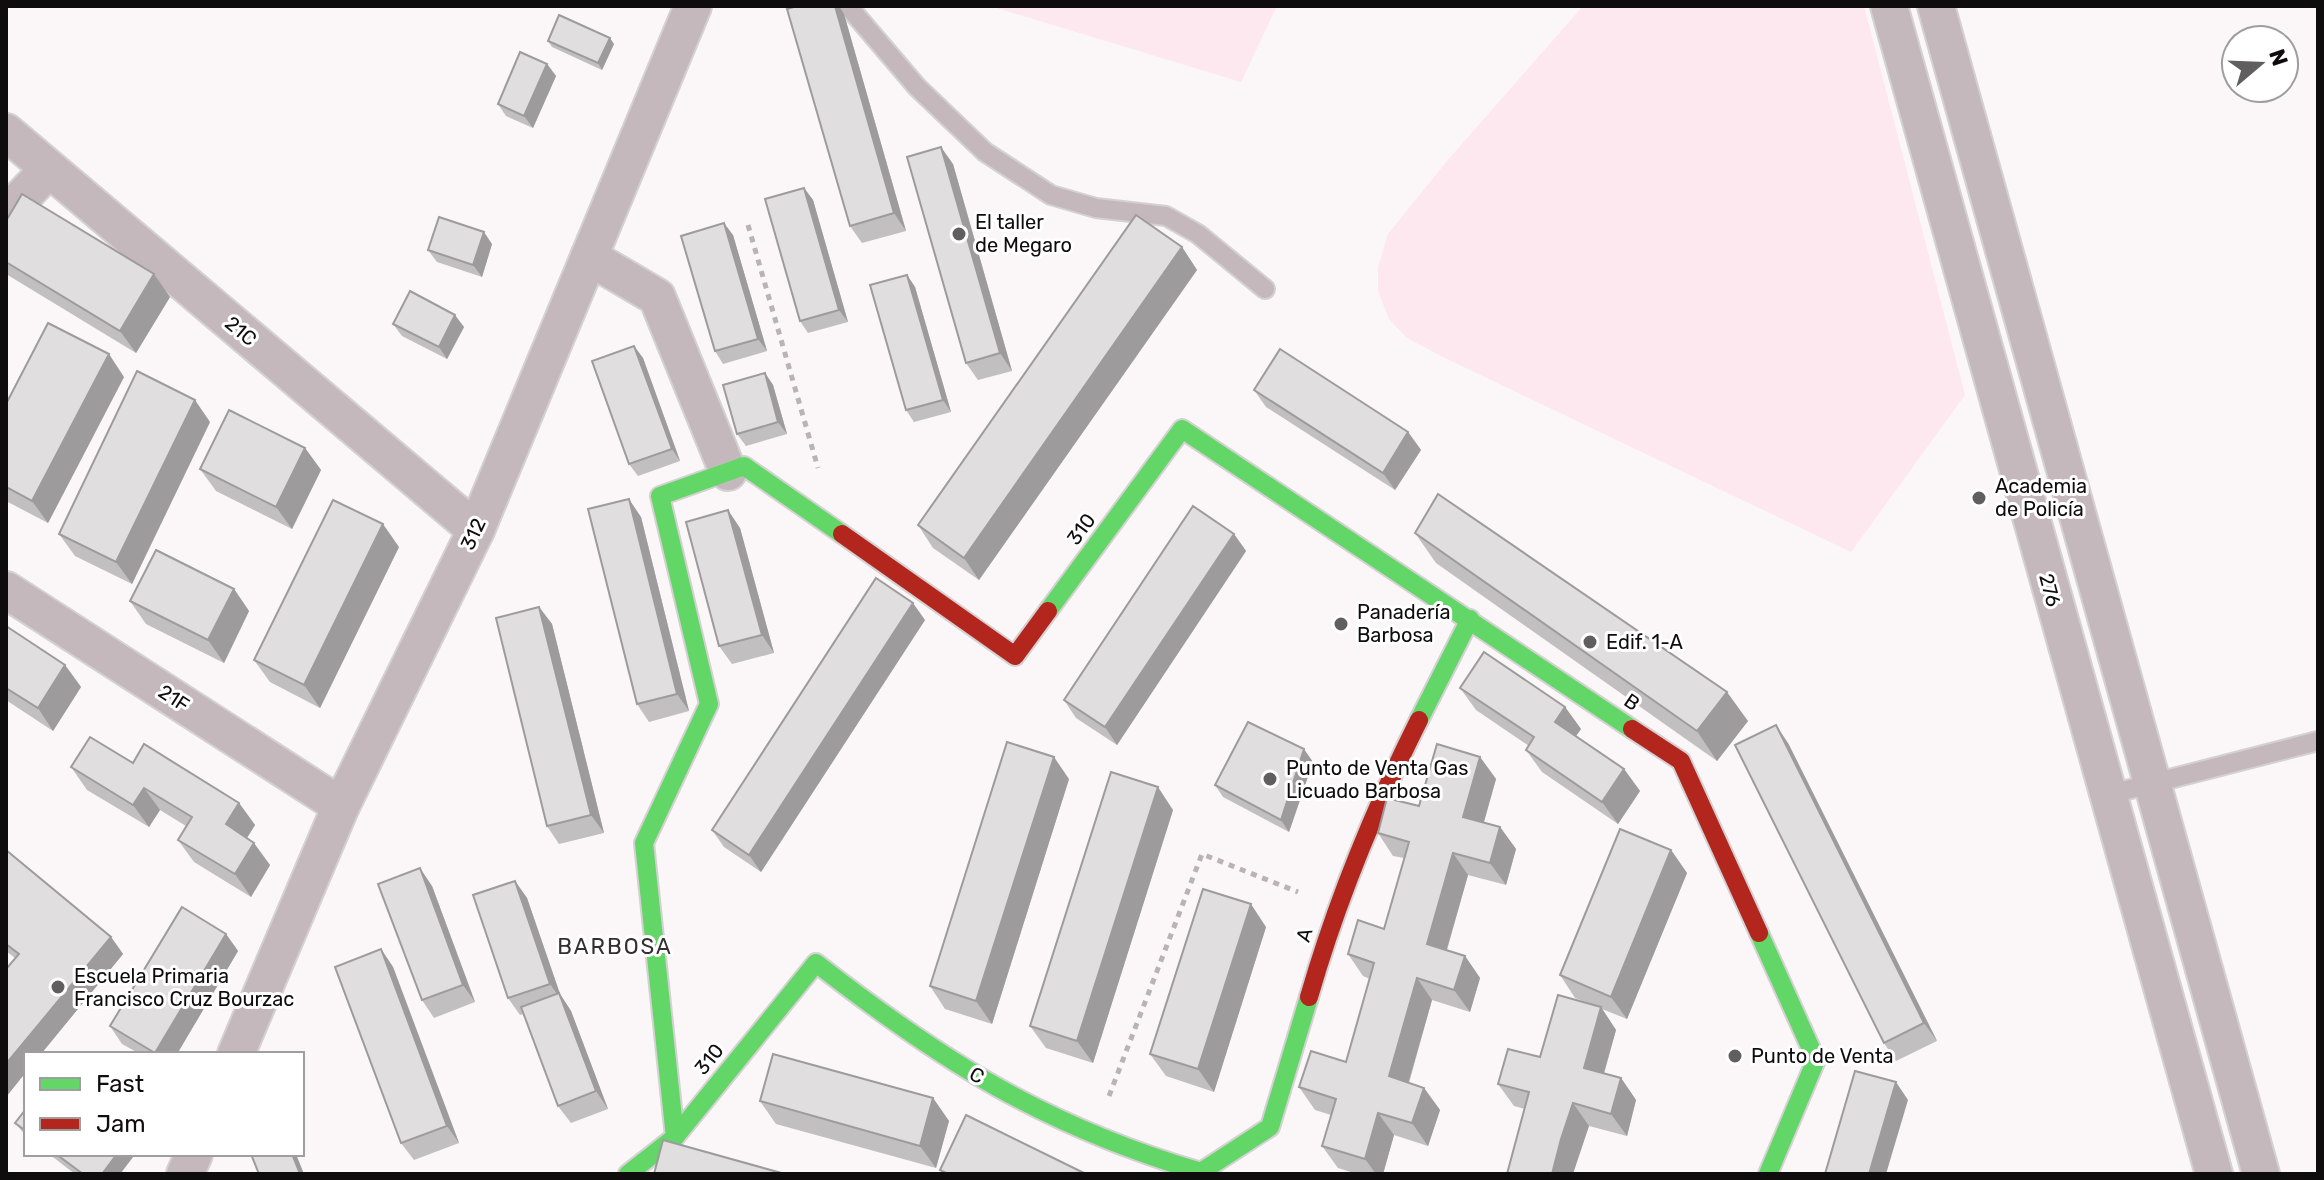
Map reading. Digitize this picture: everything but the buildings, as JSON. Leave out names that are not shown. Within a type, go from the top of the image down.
[{"type":"street","name":"312","points":[[237,1052],[341,806],[476,530],[693,6]]},
{"type":"street","name":"276","points":[[1889,6],[2214,1174]]},
{"type":"street","points":[[1936,6],[2261,1174]]},
{"type":"street","name":"21C","points":[[6,132],[476,530]]},
{"type":"street","points":[[6,214],[49,169]]},
{"type":"street","points":[[589,257],[657,297],[728,472],[660,496],[709,704],[644,843],[675,1137]]},
{"type":"street","name":"310","points":[[728,472],[744,466],[1015,656],[1182,429]]},
{"type":"street","name":"B","points":[[1182,429],[1681,761],[1816,1060],[1768,1174]]},
{"type":"street","name":"21F","points":[[6,590],[341,806]]},
{"type":"street","name":"A","points":[[1134,1162],[1201,1172],[1270,1127],[1335,907],[1387,783],[1470,619]]},
{"type":"street","name":"310","points":[[628,1174],[675,1137],[816,963]]},
{"type":"street","name":"C","points":[[816,963],[925,1045],[1038,1109],[1094,1135],[1134,1162]]},
{"type":"lane","points":[[848,6],[917,87],[985,152],[1051,195],[1096,208],[1166,216],[1198,234],[1265,289]]},
{"type":"lane","points":[[2107,795],[2318,741]]},
{"type":"path","points":[[748,225],[818,469]]},
{"type":"path","points":[[1094,1135],[1202,854],[1335,907]]},
{"type":"shaded area","points":[[990,6],[1277,6],[1241,82]]},
{"type":"shaded area","points":[[1583,6],[1864,6],[1965,395],[1851,552],[1443,357],[1407,338],[1389,319],[1378,291],[1378,268],[1388,234],[1447,161]]},
{"type":"traffic: fast","points":[[1048,611],[1182,429],[1632,729]]},
{"type":"traffic: fast","points":[[675,1137],[644,843],[709,704],[660,496],[744,466],[842,534]]},
{"type":"traffic: fast","points":[[1419,720],[1470,619]]},
{"type":"traffic: fast","points":[[1759,933],[1816,1060],[1768,1174]]},
{"type":"traffic: fast","points":[[628,1174],[675,1137],[816,963],[952,1061],[1044,1112],[1145,1154],[1201,1172],[1270,1127],[1309,997]]},
{"type":"traffic: jam","points":[[842,534],[1015,656],[1048,611]]},
{"type":"traffic: jam","points":[[1309,997],[1358,856],[1419,720]]},
{"type":"traffic: jam","points":[[1632,729],[1681,761],[1759,933]]},
{"type":"place","name":"El taller de Megaro","points":[[959,234]]},
{"type":"place","name":"Academia de Policía","points":[[1979,498]]},
{"type":"place","name":"Panadería Barbosa","points":[[1341,624]]},
{"type":"place","name":"Edif. 1-A","points":[[1590,642]]},
{"type":"place","name":"Punto de Venta Gas Licuado Barbosa","points":[[1270,779]]},
{"type":"place","name":"Escuela Primaria Francisco Cruz Bourzac","points":[[58,987]]},
{"type":"place","name":"Punto de Venta","points":[[1735,1056]]},
{"type":"district","name":"BARBOSA","points":[[615,946]]}]
